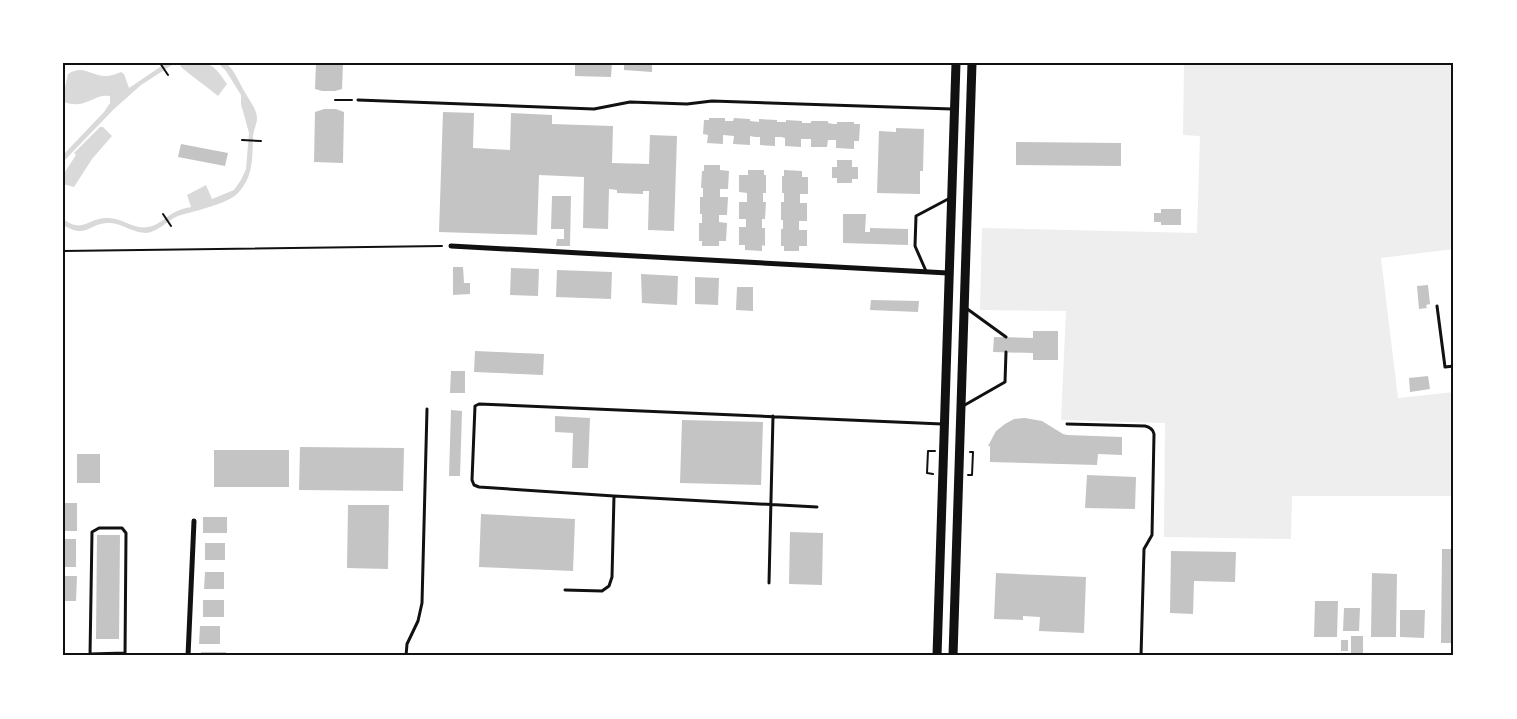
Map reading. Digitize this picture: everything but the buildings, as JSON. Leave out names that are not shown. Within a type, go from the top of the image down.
[{"type":"highway","points":[[937,656],[956,63]]},
{"type":"highway","points":[[953,656],[972,63]]},
{"type":"street","points":[[451,246],[948,273]]},
{"type":"street","points":[[189,656],[194,521]]},
{"type":"lane","points":[[358,100],[594,109],[630,102],[687,104],[712,101],[954,109]]},
{"type":"lane","points":[[926,272],[915,246],[916,216],[952,197]]},
{"type":"lane","points":[[964,306],[1006,337]]},
{"type":"lane","points":[[1437,306],[1445,367],[1454,366]]},
{"type":"lane","points":[[961,407],[1005,382],[1006,352]]},
{"type":"lane","points":[[817,507],[479,487],[474,485],[472,480],[475,406],[479,404],[944,424]]},
{"type":"lane","points":[[406,656],[407,644],[418,621],[422,603],[427,409]]},
{"type":"lane","points":[[769,583],[773,416]]},
{"type":"lane","points":[[1067,424],[1145,426],[1149,427],[1154,434],[1152,535],[1144,549],[1141,656]]},
{"type":"lane","points":[[565,590],[602,591],[609,586],[612,577],[614,496]]},
{"type":"lane","points":[[99,528],[122,528],[126,532],[125,655],[90,655],[92,532],[99,528]]},
{"type":"path","points":[[160,63],[168,75]]},
{"type":"path","points":[[334,100],[358,100]]},
{"type":"path","points":[[242,140],[261,141]]},
{"type":"path","points":[[163,214],[171,226]]},
{"type":"path","points":[[63,251],[451,246]]},
{"type":"path","points":[[927,473],[928,451]]},
{"type":"path","points":[[972,475],[973,452]]},
{"type":"shaded area","points":[[166,63],[175,63],[141,85],[113,110],[63,162],[63,155],[110,103],[110,96],[78,104],[64,102],[63,96],[68,74],[78,70],[100,76],[121,72],[129,88]]},
{"type":"shaded area","points":[[185,63],[210,65],[218,71],[227,84],[218,96],[180,66]]},
{"type":"shaded area","points":[[218,63],[226,63],[232,70],[257,115],[250,173],[238,193],[219,204],[178,216],[146,233],[111,223],[103,223],[83,231],[63,225],[63,219],[81,225],[112,218],[138,227],[148,227],[177,211],[191,207],[187,195],[206,185],[212,199],[234,190],[246,169],[249,133],[241,104],[241,95],[226,71]]},
{"type":"shaded area","points":[[1184,63],[1454,63],[1454,249],[1381,258],[1398,398],[1454,392],[1454,496],[1292,496],[1291,539],[1164,537],[1165,423],[1061,420],[1066,311],[980,310],[982,228],[1197,233],[1200,136],[1183,135]]},
{"type":"shaded area","points":[[100,127],[112,136],[92,159],[74,187],[63,184],[63,175],[76,155],[74,153]]}]
